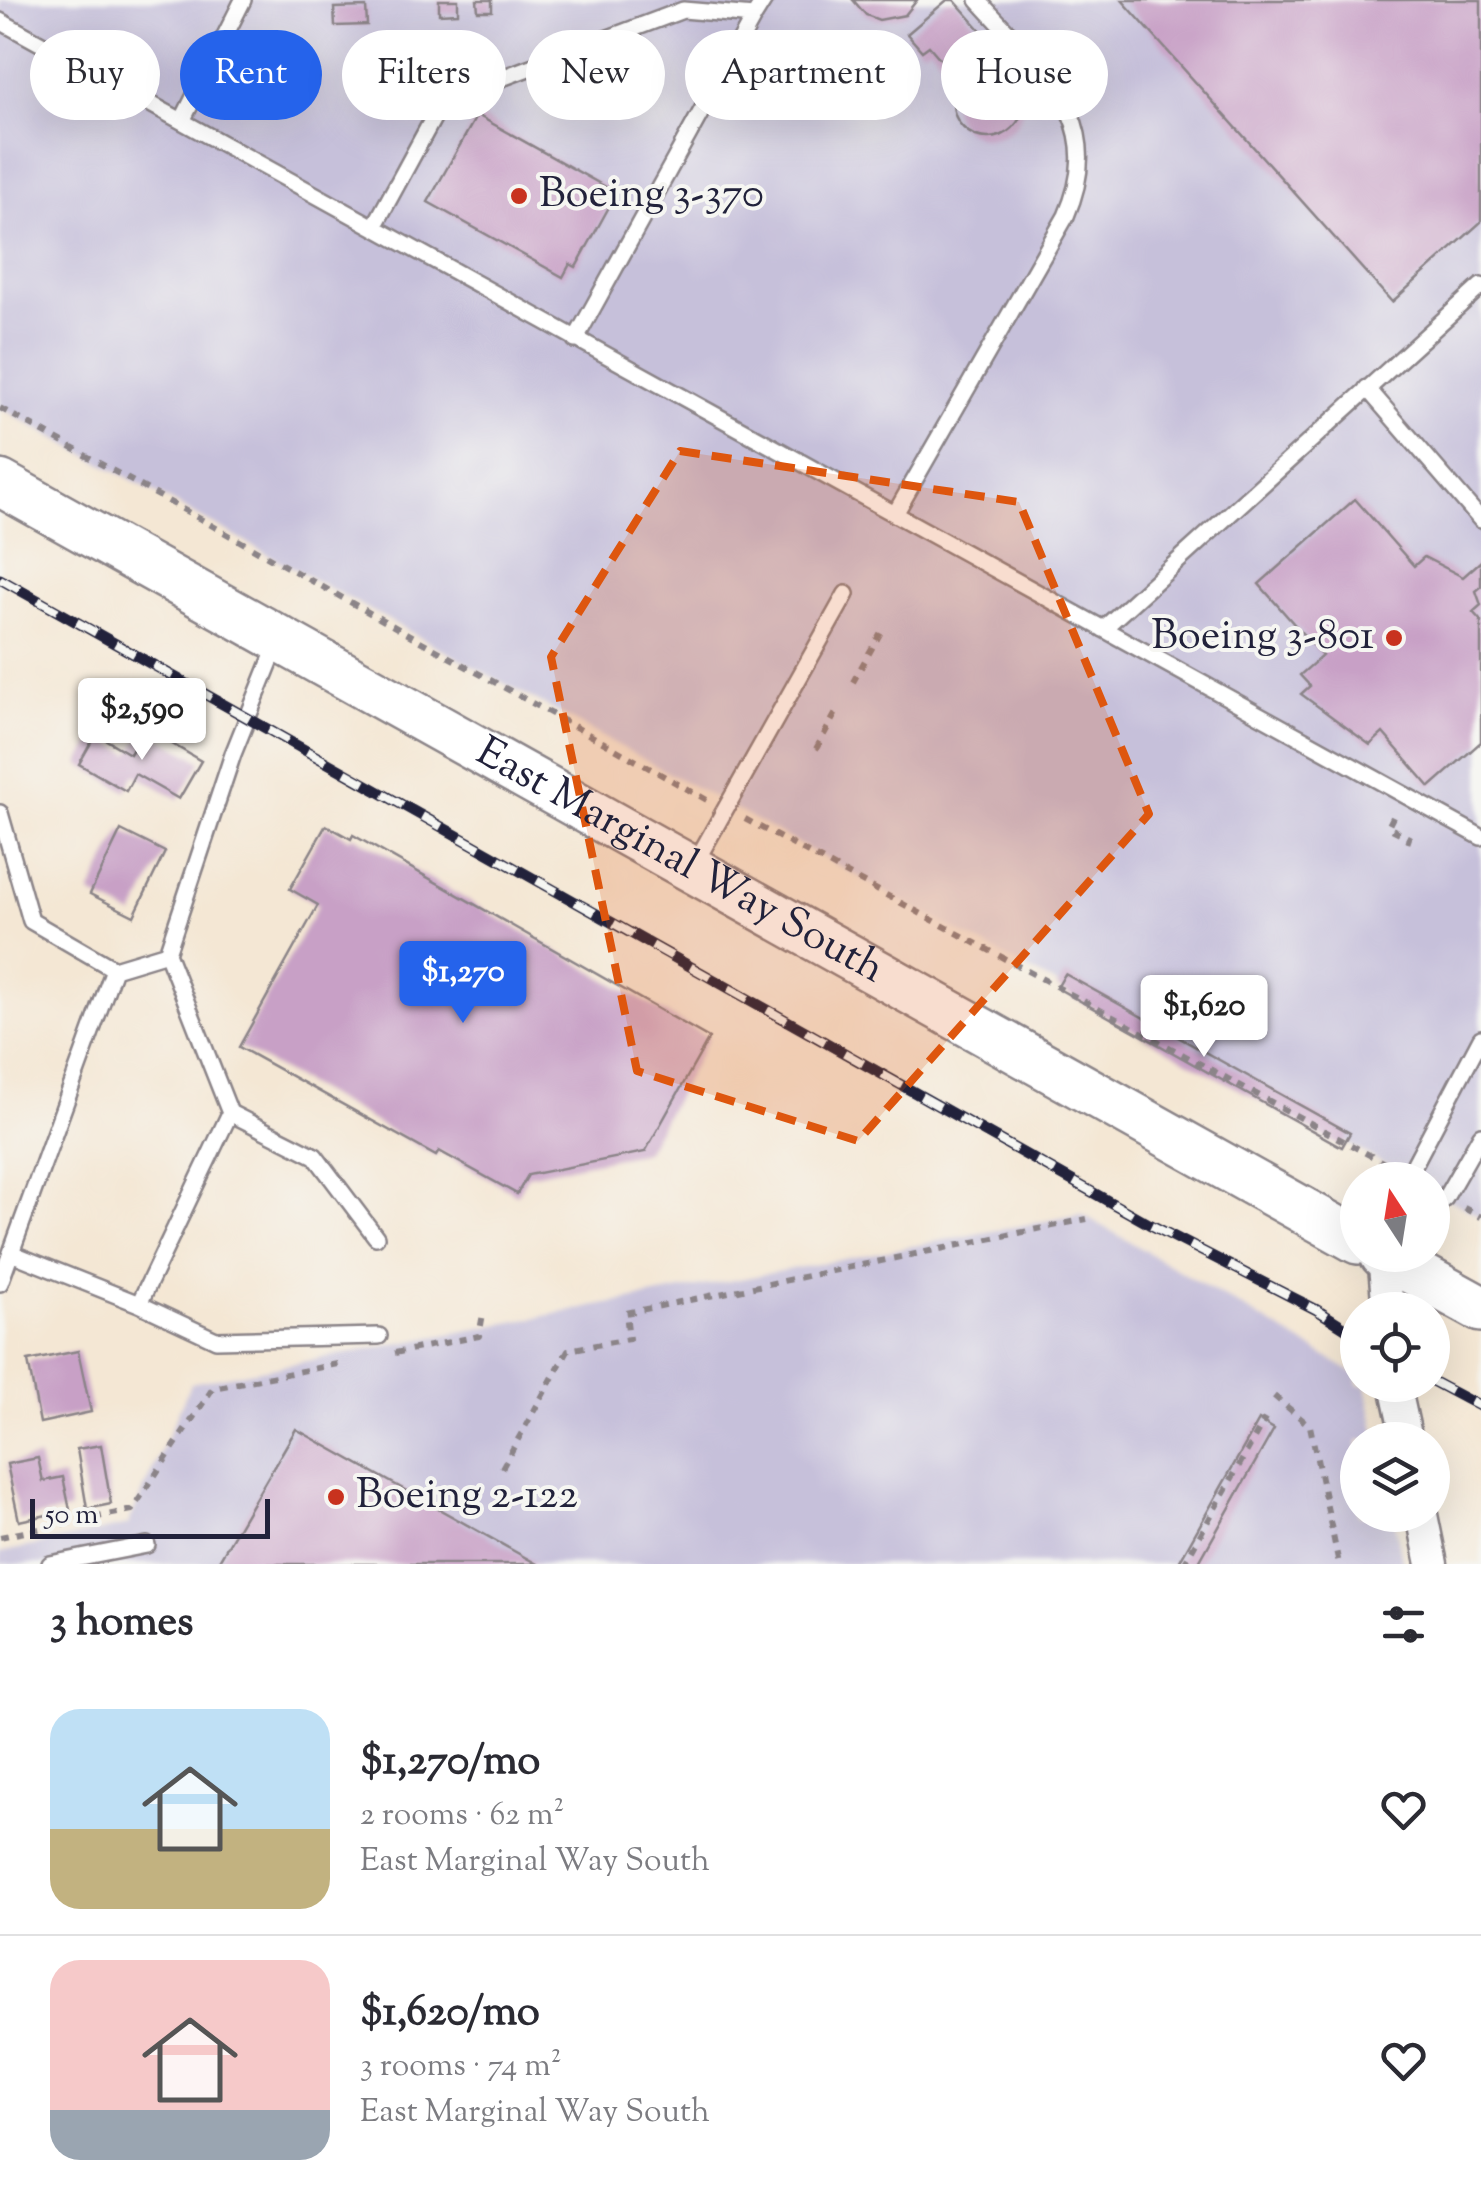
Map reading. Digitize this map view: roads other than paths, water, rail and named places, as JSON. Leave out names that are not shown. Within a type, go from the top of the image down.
[{"type":"main road","name":"East Marginal Way South","points":[[0,484],[1340,1230]]},
{"type":"main road","points":[[1414,1272],[1481,1309]]},
{"type":"street","points":[[1425,1532],[1432,1564]]},
{"type":"lane","points":[[228,30],[243,0]]},
{"type":"lane","points":[[576,340],[764,0]]},
{"type":"lane","points":[[895,514],[1057,233],[1078,186],[1079,130],[1066,100],[978,0]]},
{"type":"lane","points":[[374,227],[442,100],[682,10],[754,16]]},
{"type":"lane","points":[[0,20],[180,119]]},
{"type":"lane","points":[[182,120],[1481,838]]},
{"type":"lane","points":[[1104,629],[1481,286]]},
{"type":"lane","points":[[1367,388],[1481,520]]},
{"type":"lane","points":[[692,868],[846,594]]},
{"type":"lane","points":[[279,638],[234,754],[167,953],[230,1113],[314,1156],[376,1237]]},
{"type":"lane","points":[[0,813],[30,920],[114,969],[167,953]]},
{"type":"lane","points":[[0,1282],[114,969]]},
{"type":"lane","points":[[1416,1162],[1481,1038]]},
{"type":"lane","points":[[138,1304],[230,1113]]},
{"type":"lane","points":[[1450,1188],[1481,1135]]},
{"type":"lane","points":[[11,1253],[216,1340],[379,1336]]},
{"type":"lane","points":[[50,1564],[147,1546]]},
{"type":"railway","points":[[0,579],[1149,1224],[1340,1325]]},
{"type":"railway","points":[[1450,1391],[1481,1407]]},
{"type":"place","name":"Boeing 3-370","points":[[519,196]]},
{"type":"place","name":"Boeing 3-801","points":[[1394,638]]},
{"type":"place","name":"Boeing 2-122","points":[[336,1497]]}]
